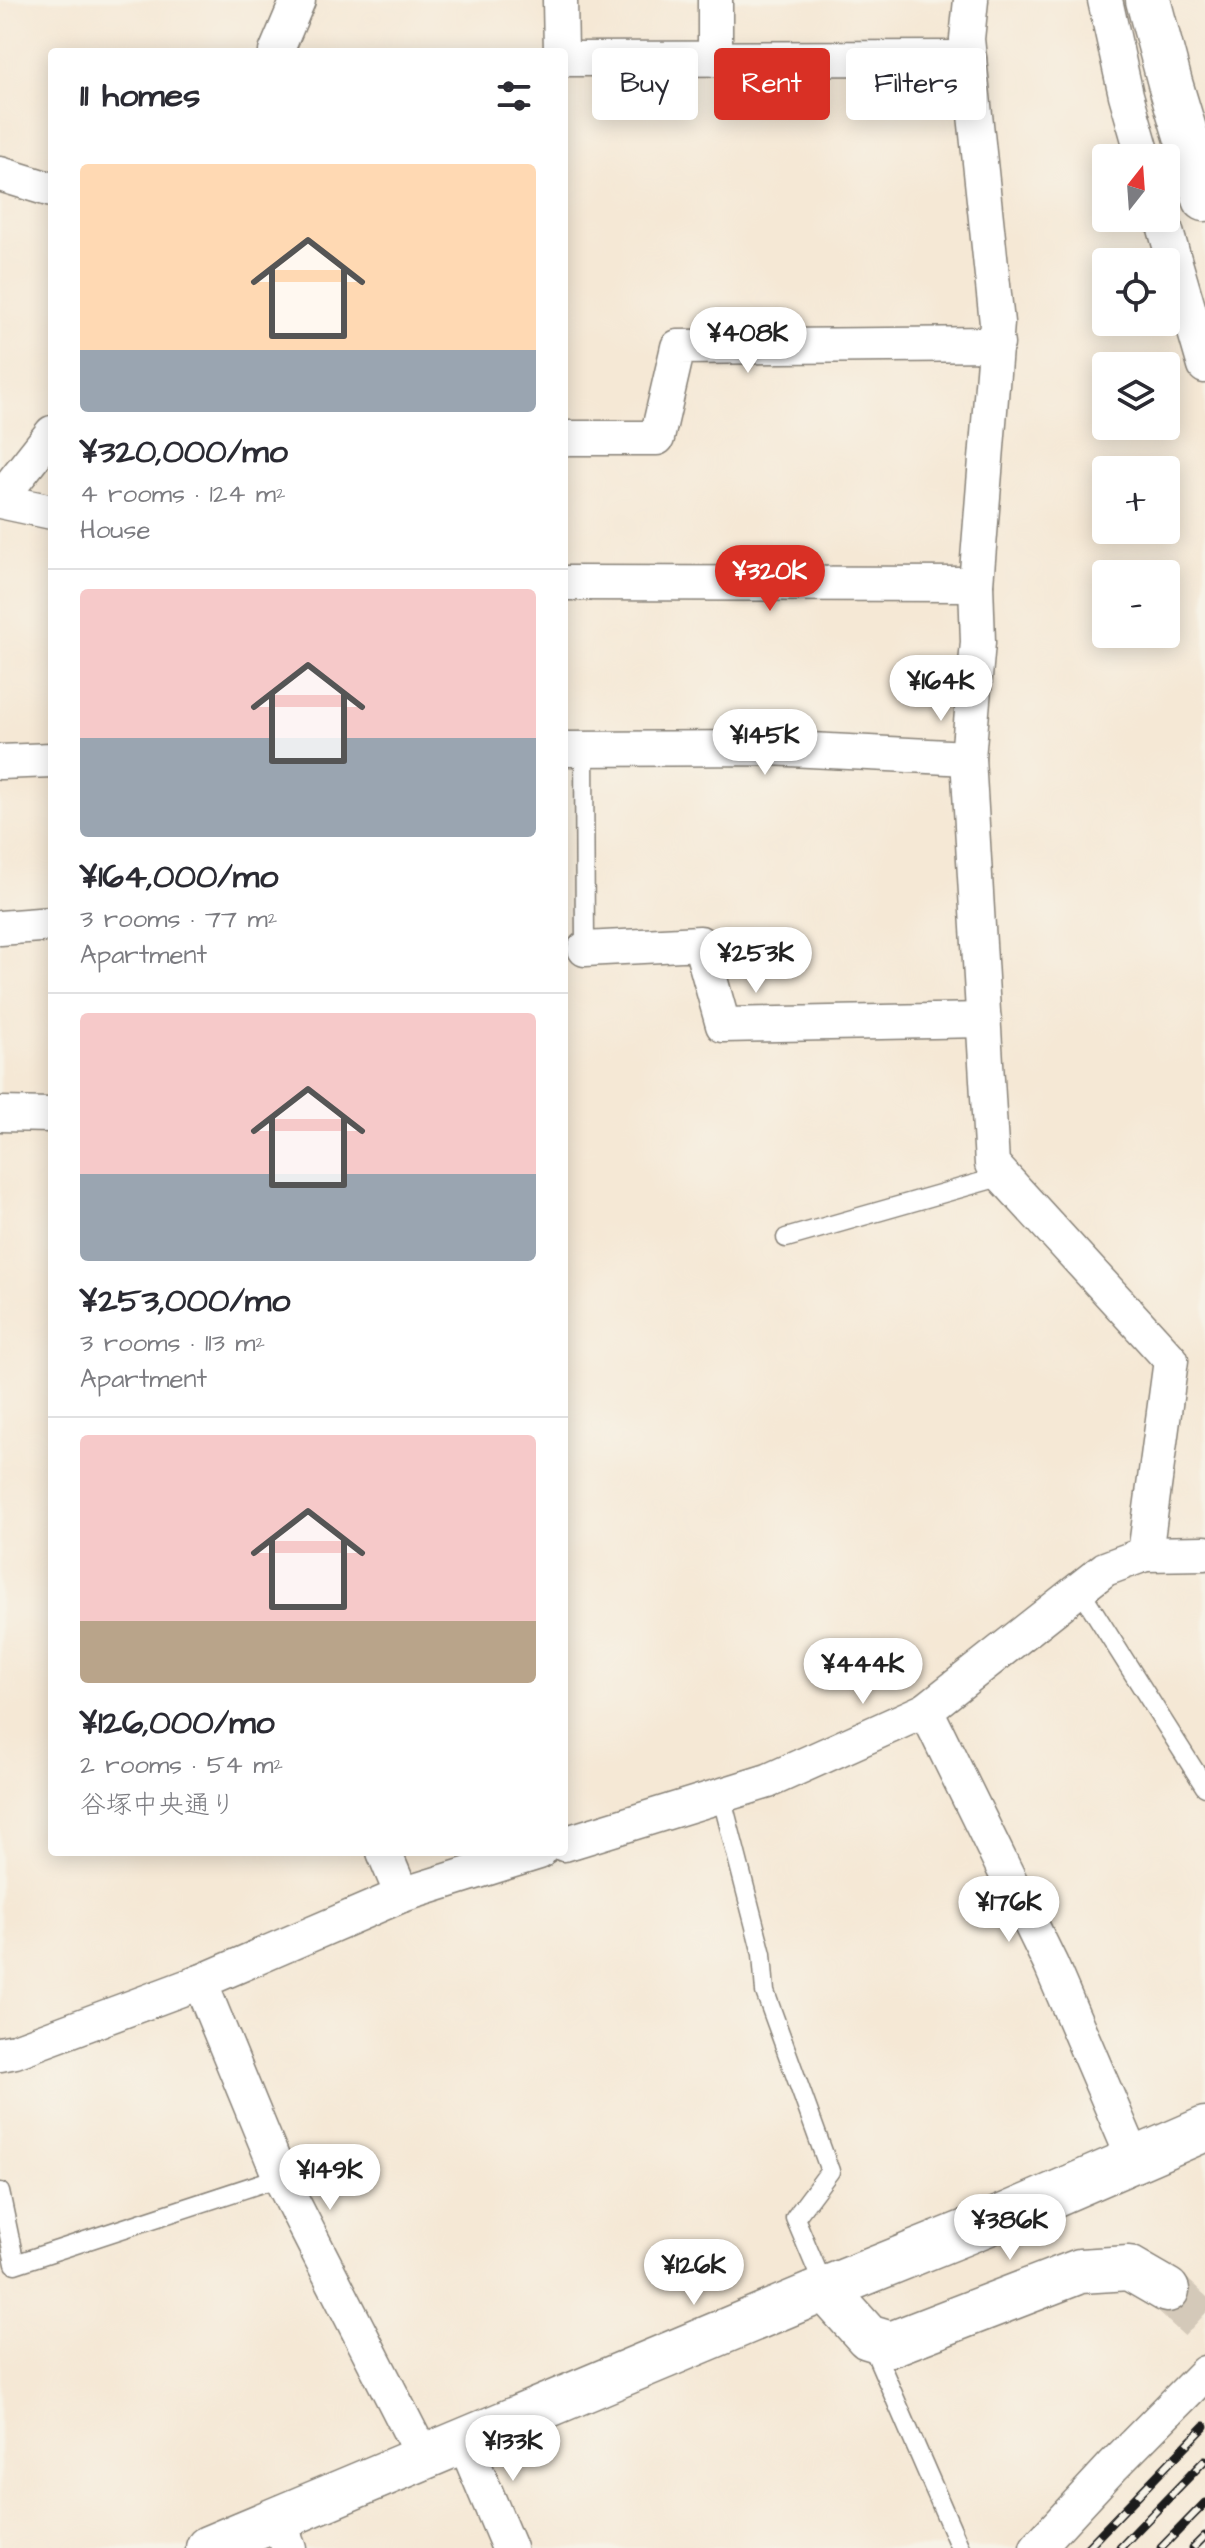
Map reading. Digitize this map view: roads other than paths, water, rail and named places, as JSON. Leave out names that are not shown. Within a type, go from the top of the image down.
[{"type":"main road","points":[[1148,0],[1205,199]]},
{"type":"main road","points":[[208,2548],[284,2533],[464,2441],[991,2222],[1205,2129]]},
{"type":"main road","points":[[825,2289],[868,2337],[891,2344],[1080,2271],[1129,2268],[1167,2290]]},
{"type":"street","points":[[278,48],[298,0]]},
{"type":"street","points":[[560,0],[561,48]]},
{"type":"street","points":[[715,0],[715,48]]},
{"type":"street","points":[[968,48],[971,0]]},
{"type":"street","points":[[1105,0],[1140,144]]},
{"type":"street","points":[[568,59],[714,59]]},
{"type":"street","points":[[976,120],[997,323],[976,584],[978,642],[968,758],[992,1164],[1171,1360],[1145,1554]]},
{"type":"street","points":[[0,174],[48,189]]},
{"type":"street","points":[[1166,232],[1205,366]]},
{"type":"street","points":[[568,438],[657,438],[678,347],[997,344]]},
{"type":"street","points":[[48,438],[0,500],[48,511]]},
{"type":"street","points":[[568,583],[976,584]]},
{"type":"street","points":[[574,749],[770,748],[968,758]]},
{"type":"street","points":[[0,762],[48,760]]},
{"type":"street","points":[[0,928],[48,924]]},
{"type":"street","points":[[585,949],[700,943],[723,1025],[984,1020]]},
{"type":"street","points":[[0,1114],[48,1115]]},
{"type":"street","points":[[568,1843],[768,1781],[926,1710],[1105,1569],[1145,1554],[1205,1553]]},
{"type":"street","points":[[926,1710],[1051,1965],[1134,2159]]},
{"type":"street","points":[[386,1856],[402,1895]]},
{"type":"street","points":[[0,2054],[200,1982],[402,1895],[526,1856]]},
{"type":"street","points":[[200,1982],[280,2177],[424,2459]]},
{"type":"street","points":[[1037,2548],[1205,2373]]},
{"type":"street","points":[[464,2441],[509,2548]]},
{"type":"lane","points":[[574,749],[585,949]]},
{"type":"lane","points":[[786,1238],[1003,1176]]},
{"type":"lane","points":[[1079,1588],[1205,1787]]},
{"type":"lane","points":[[721,1795],[762,1954],[765,1992],[830,2171],[795,2218],[825,2289]]},
{"type":"lane","points":[[0,2192],[15,2264],[280,2177]]},
{"type":"lane","points":[[868,2337],[960,2548]]},
{"type":"tunnel","points":[[1167,2290],[1205,2325]]},
{"type":"railway","points":[[1087,2548],[1205,2426]]},
{"type":"railway","points":[[1120,2548],[1205,2460]]},
{"type":"railway","points":[[1161,2548],[1205,2503]]},
{"type":"railway","points":[[1193,2548],[1205,2536]]}]
